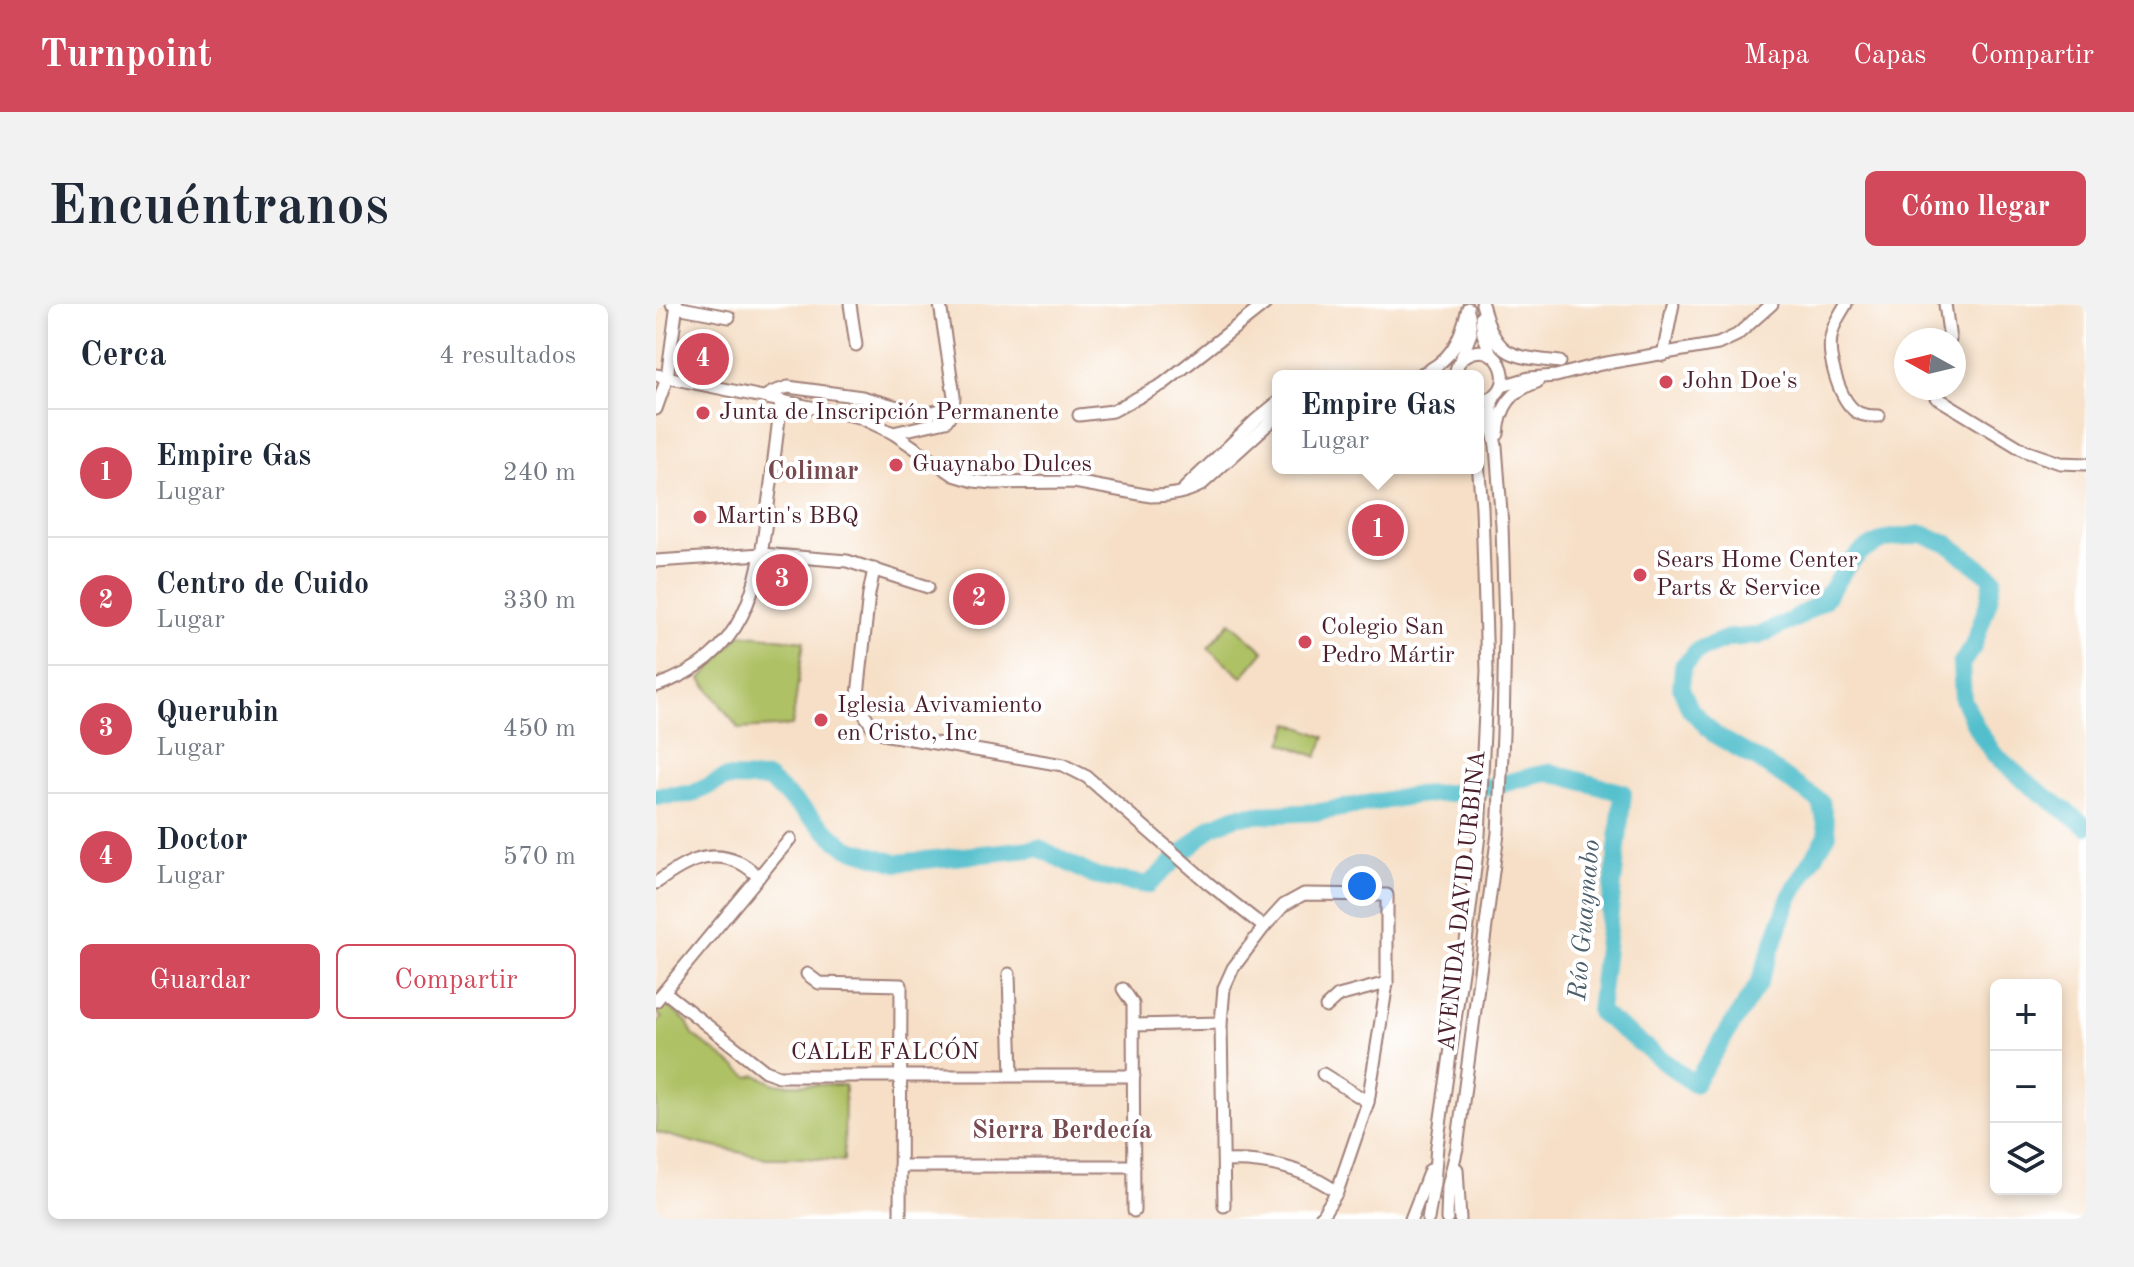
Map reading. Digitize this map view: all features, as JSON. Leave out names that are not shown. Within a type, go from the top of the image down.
[{"type":"street","points":[[850,304],[856,345]]},
{"type":"street","points":[[893,433],[950,418],[954,396],[940,304]]},
{"type":"street","points":[[1079,415],[1113,411],[1163,384],[1265,304]]},
{"type":"street","points":[[1482,304],[1482,328],[1494,357]]},
{"type":"street","points":[[1482,304],[1492,335],[1507,353],[1560,362]]},
{"type":"street","points":[[1663,355],[1673,304]]},
{"type":"street","points":[[1496,446],[1500,418],[1508,399],[1521,388],[1601,364],[1718,344],[1737,335],[1772,304]]},
{"type":"street","points":[[1846,304],[1831,335],[1830,347],[1838,384],[1856,412],[1879,416]]},
{"type":"street","points":[[1945,304],[1948,328]]},
{"type":"street","points":[[656,409],[675,305],[729,317]]},
{"type":"street","points":[[1458,367],[1471,333],[1468,306]]},
{"type":"street","points":[[1432,370],[1455,346],[1468,306]]},
{"type":"street","points":[[1458,367],[1475,352],[1514,363],[1601,364]]},
{"type":"street","name":"AVENIDA DAVID URBINA","points":[[1447,1219],[1448,1186],[1457,1148],[1498,833],[1505,626],[1502,525],[1492,402],[1504,374],[1494,357]]},
{"type":"street","points":[[662,376],[859,417],[893,433],[954,475],[974,481],[1074,482],[1151,496],[1192,490],[1201,485],[1272,420]]},
{"type":"street","points":[[1484,398],[1529,378],[1556,376]]},
{"type":"street","points":[[764,397],[788,387],[862,397],[916,412],[930,413],[954,406]]},
{"type":"street","points":[[1941,400],[2025,451],[2060,463],[2086,464]]},
{"type":"street","points":[[656,686],[690,672],[725,642],[749,604],[762,554],[781,401]]},
{"type":"street","points":[[1179,492],[1272,407]]},
{"type":"street","name":"AVENIDA DAVID URBINA","points":[[1428,1219],[1479,835],[1487,671],[1479,474]]},
{"type":"street","points":[[656,561],[762,554],[847,561],[928,587]]},
{"type":"street","points":[[874,569],[858,695],[861,709],[874,729],[888,735],[1063,765],[1087,777],[1208,883],[1264,927]]},
{"type":"street","points":[[660,997],[790,839]]},
{"type":"street","points":[[656,883],[688,862],[710,857],[739,862],[759,877]]},
{"type":"street","points":[[1224,1206],[1221,1023],[1224,988],[1233,968],[1284,905],[1304,894],[1387,895],[1387,983],[1368,1102],[1337,1192],[1320,1219]]},
{"type":"street","points":[[807,974],[819,983],[901,985],[900,1219]]},
{"type":"street","points":[[1009,974],[1012,1075]]},
{"type":"street","points":[[1326,1007],[1338,996],[1387,983]]},
{"type":"street","points":[[1123,989],[1133,1004],[1134,1211]]},
{"type":"street","name":"CALLE FALCÓN","points":[[660,997],[765,1071],[779,1076],[1134,1076]]},
{"type":"street","points":[[1133,1025],[1221,1023]]},
{"type":"street","points":[[1323,1074],[1368,1102]]},
{"type":"street","points":[[1411,1219],[1427,1182],[1437,1146]]},
{"type":"street","points":[[1457,1148],[1456,1186],[1460,1219]]},
{"type":"street","points":[[1224,1161],[1249,1160],[1276,1164],[1320,1180],[1337,1192]]},
{"type":"street","points":[[900,1166],[1134,1166]]},
{"type":"green space","points":[[1230,622],[1264,651],[1242,677],[1208,648]]},
{"type":"green space","points":[[740,634],[804,641],[792,726],[739,729],[701,679]]},
{"type":"green space","points":[[1290,723],[1325,737],[1317,757],[1282,743]]},
{"type":"green space","points":[[663,1007],[669,1007],[687,1022],[693,1035],[749,1077],[756,1075],[775,1084],[845,1085],[844,1161],[766,1158],[656,1132],[656,1024],[662,1018],[657,1013]]},
{"type":"waterway","name":"Río Guaynabo","points":[[656,796],[692,794],[725,778],[768,779],[845,847],[897,863],[1039,848],[1094,876],[1148,885],[1211,827],[1237,816],[1319,812],[1417,795],[1469,792],[1549,772],[1623,793],[1599,1012],[1694,1084],[1759,983],[1790,897],[1828,834],[1821,802],[1715,735],[1690,709],[1681,688],[1683,666],[1698,650],[1729,638],[1758,636],[1797,618],[1824,600],[1846,567],[1862,551],[1886,539],[1922,534],[1948,544],[1993,578],[1973,647],[1961,664],[1963,699],[1976,727],[1993,753],[2022,779],[2086,826]]},
{"type":"place","name":"Doctor","points":[[703,359]]},
{"type":"place","name":"John Doe's","points":[[1666,382]]},
{"type":"place","name":"Junta de Inscripción Permanente","points":[[703,413]]},
{"type":"place","name":"Guaynabo Dulces","points":[[896,465]]},
{"type":"place","name":"Martin's BBQ","points":[[700,517]]},
{"type":"place","name":"Empire Gas","points":[[1378,530]]},
{"type":"place","name":"Sears Home Center Parts & Service","points":[[1640,575]]},
{"type":"place","name":"Querubin","points":[[782,580]]},
{"type":"place","name":"Centro de Cuido","points":[[979,599]]},
{"type":"place","name":"Colegio San Pedro Mártir","points":[[1305,642]]},
{"type":"place","name":"Iglesia Avivamiento en Cristo, Inc","points":[[821,720]]},
{"type":"district","name":"Colimar","points":[[813,472]]},
{"type":"district","name":"Sierra Berdecía","points":[[1062,1131]]}]
